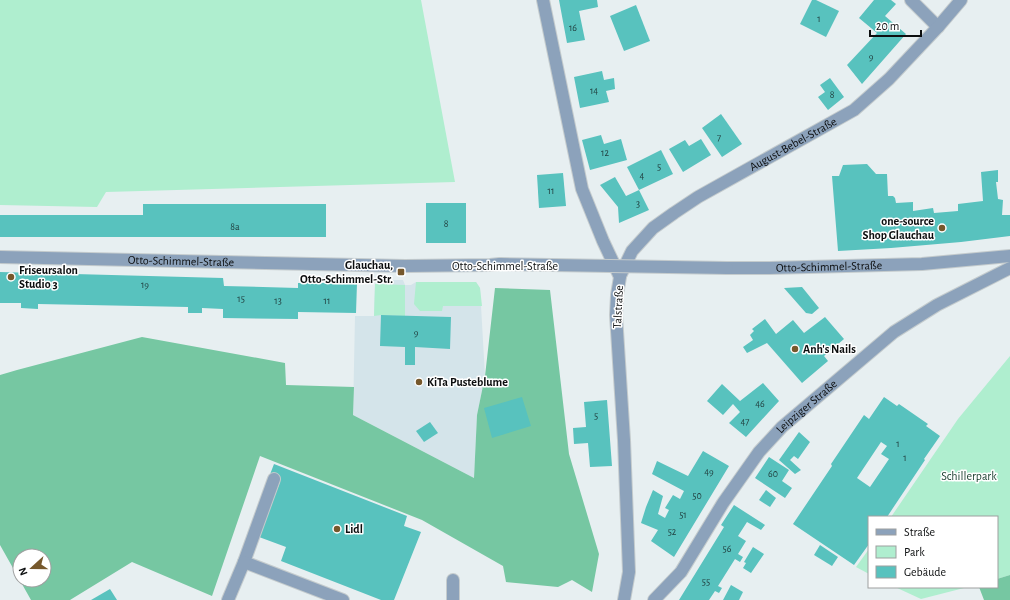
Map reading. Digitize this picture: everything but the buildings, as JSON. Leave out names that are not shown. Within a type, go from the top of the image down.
[{"type":"street","name":"Talstraße","points":[[543,0],[582,189],[603,241],[620,277],[616,315],[624,440],[629,572],[624,600]]},
{"type":"street","points":[[911,0],[938,27]]},
{"type":"street","name":"August-Bebel-Straße","points":[[620,277],[632,251],[654,228],[674,213],[698,197],[854,110],[889,79],[961,0]]},
{"type":"street","name":"Otto-Schimmel-Straße","points":[[0,257],[405,266],[500,264],[769,268],[922,264],[1010,256]]},
{"type":"street","name":"Leipziger Straße","points":[[654,600],[681,572],[723,503],[759,452],[782,427],[894,332],[937,305],[1010,268]]},
{"type":"street","points":[[228,600],[244,562],[274,479]]},
{"type":"street","points":[[244,562],[343,600]]},
{"type":"street","points":[[453,580],[453,600]]},
{"type":"shaded area","name":"KiTa Pusteblume","points":[[380,280],[403,280],[405,285],[411,285],[416,282],[476,282],[480,288],[485,376],[477,415],[474,478],[353,415],[355,316],[374,316],[375,284]]},
{"type":"green space","points":[[0,0],[421,0],[455,182],[106,192],[97,207],[0,205]]},
{"type":"green space","points":[[416,282],[476,282],[480,288],[482,306],[443,306],[442,311],[420,311],[414,304]]},
{"type":"green space","points":[[375,284],[405,285],[405,316],[374,316]]},
{"type":"green space","points":[[495,288],[550,290],[569,454],[599,554],[592,592],[572,580],[558,587],[506,582],[503,566],[422,520],[260,456],[212,596],[132,562],[70,600],[31,600],[24,588],[52,588],[52,548],[12,548],[12,566],[0,545],[0,375],[17,370],[142,337],[285,363],[286,385],[354,387],[353,415],[474,478],[477,415],[485,376]]},
{"type":"green space","name":"Schillerpark","points":[[1010,356],[1010,575],[998,579],[998,516],[892,516],[958,419]]},
{"type":"green space","points":[[868,550],[868,573],[856,567]]},
{"type":"green space","points":[[1010,575],[1010,600],[984,600],[979,588],[998,588],[998,579]]},
{"type":"green space","points":[[897,588],[964,588],[921,599]]},
{"type":"place","name":"one-source Shop Glauchau","points":[[942,228]]},
{"type":"place","name":"Glauchau, Otto-Schimmel-Str.","points":[[401,272]]},
{"type":"place","name":"Friseursalon Studio 3","points":[[11,277]]},
{"type":"place","name":"Anh's Nails","points":[[795,349]]},
{"type":"place","name":"KiTa Pusteblume","points":[[419,382]]},
{"type":"place","name":"Lidl","points":[[337,529]]}]
